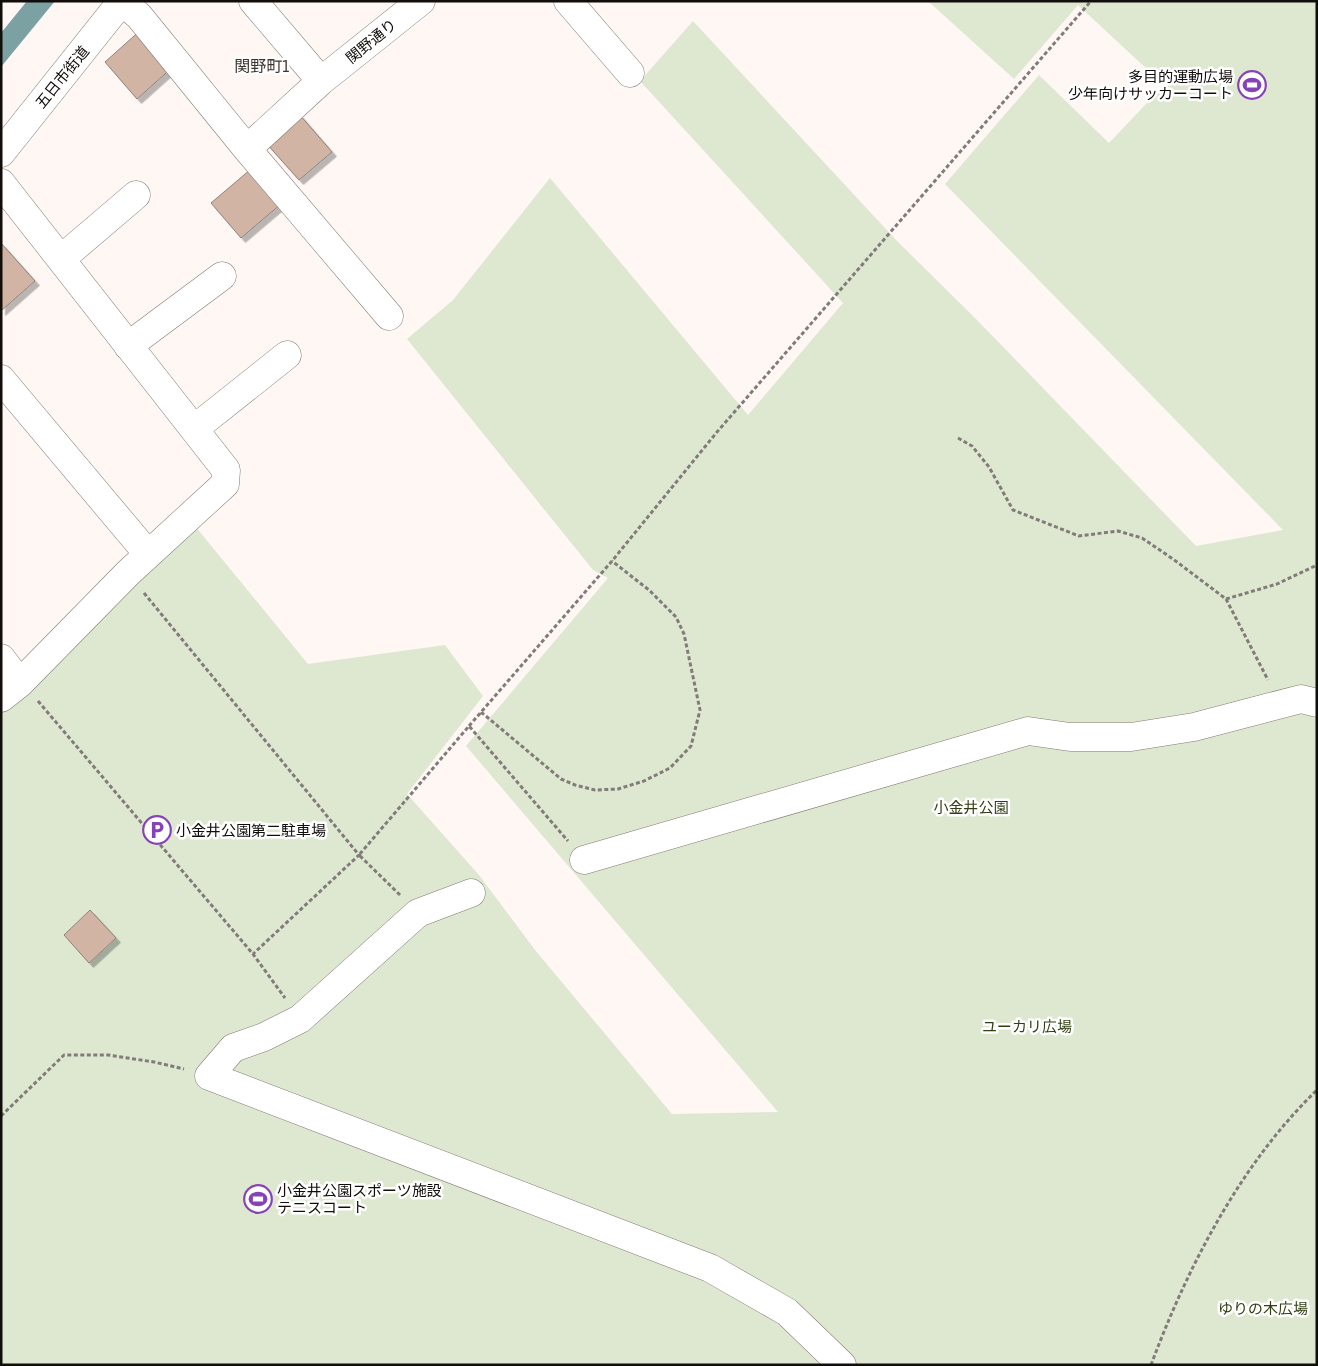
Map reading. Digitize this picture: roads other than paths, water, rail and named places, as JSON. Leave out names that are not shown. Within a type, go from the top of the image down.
[{"type":"street","points":[[122,1],[139,16],[247,148],[389,316]]},
{"type":"street","name":"五日市街道","points":[[1,152],[122,1]]},
{"type":"street","points":[[253,1],[321,81]]},
{"type":"street","name":"関野通り","points":[[247,148],[321,81],[421,1]]},
{"type":"street","points":[[568,1],[630,73]]},
{"type":"street","points":[[1,183],[226,470],[225,484],[128,573],[11,690],[1,658]]},
{"type":"street","points":[[61,259],[136,195]]},
{"type":"street","points":[[128,346],[222,276]]},
{"type":"street","points":[[194,429],[287,355]]},
{"type":"street","points":[[1,379],[148,554]]},
{"type":"street","points":[[584,860],[1028,731],[1070,737],[1131,737],[1194,726],[1301,699],[1317,703]]},
{"type":"street","points":[[471,893],[418,913],[300,1019],[264,1037],[233,1048],[209,1076],[710,1268],[787,1312],[842,1365]]},
{"type":"water","points":[[27,1],[55,1],[1,67],[1,33]]},
{"type":"place","name":"多目的運動広場 少年向けサッカーコート","points":[[1252,85]]},
{"type":"place","name":"小金井公園第二駐車場","points":[[157,830]]},
{"type":"place","name":"小金井公園スポーツ施設 テニスコート","points":[[258,1199]]},
{"type":"district","name":"関野町1","points":[[262,66]]},
{"type":"park label","name":"小金井公園","points":[[971,807]]},
{"type":"park label","name":"ユーカリ広場","points":[[1027,1026]]},
{"type":"park label","name":"ゆりの木広場","points":[[1263,1308]]}]
